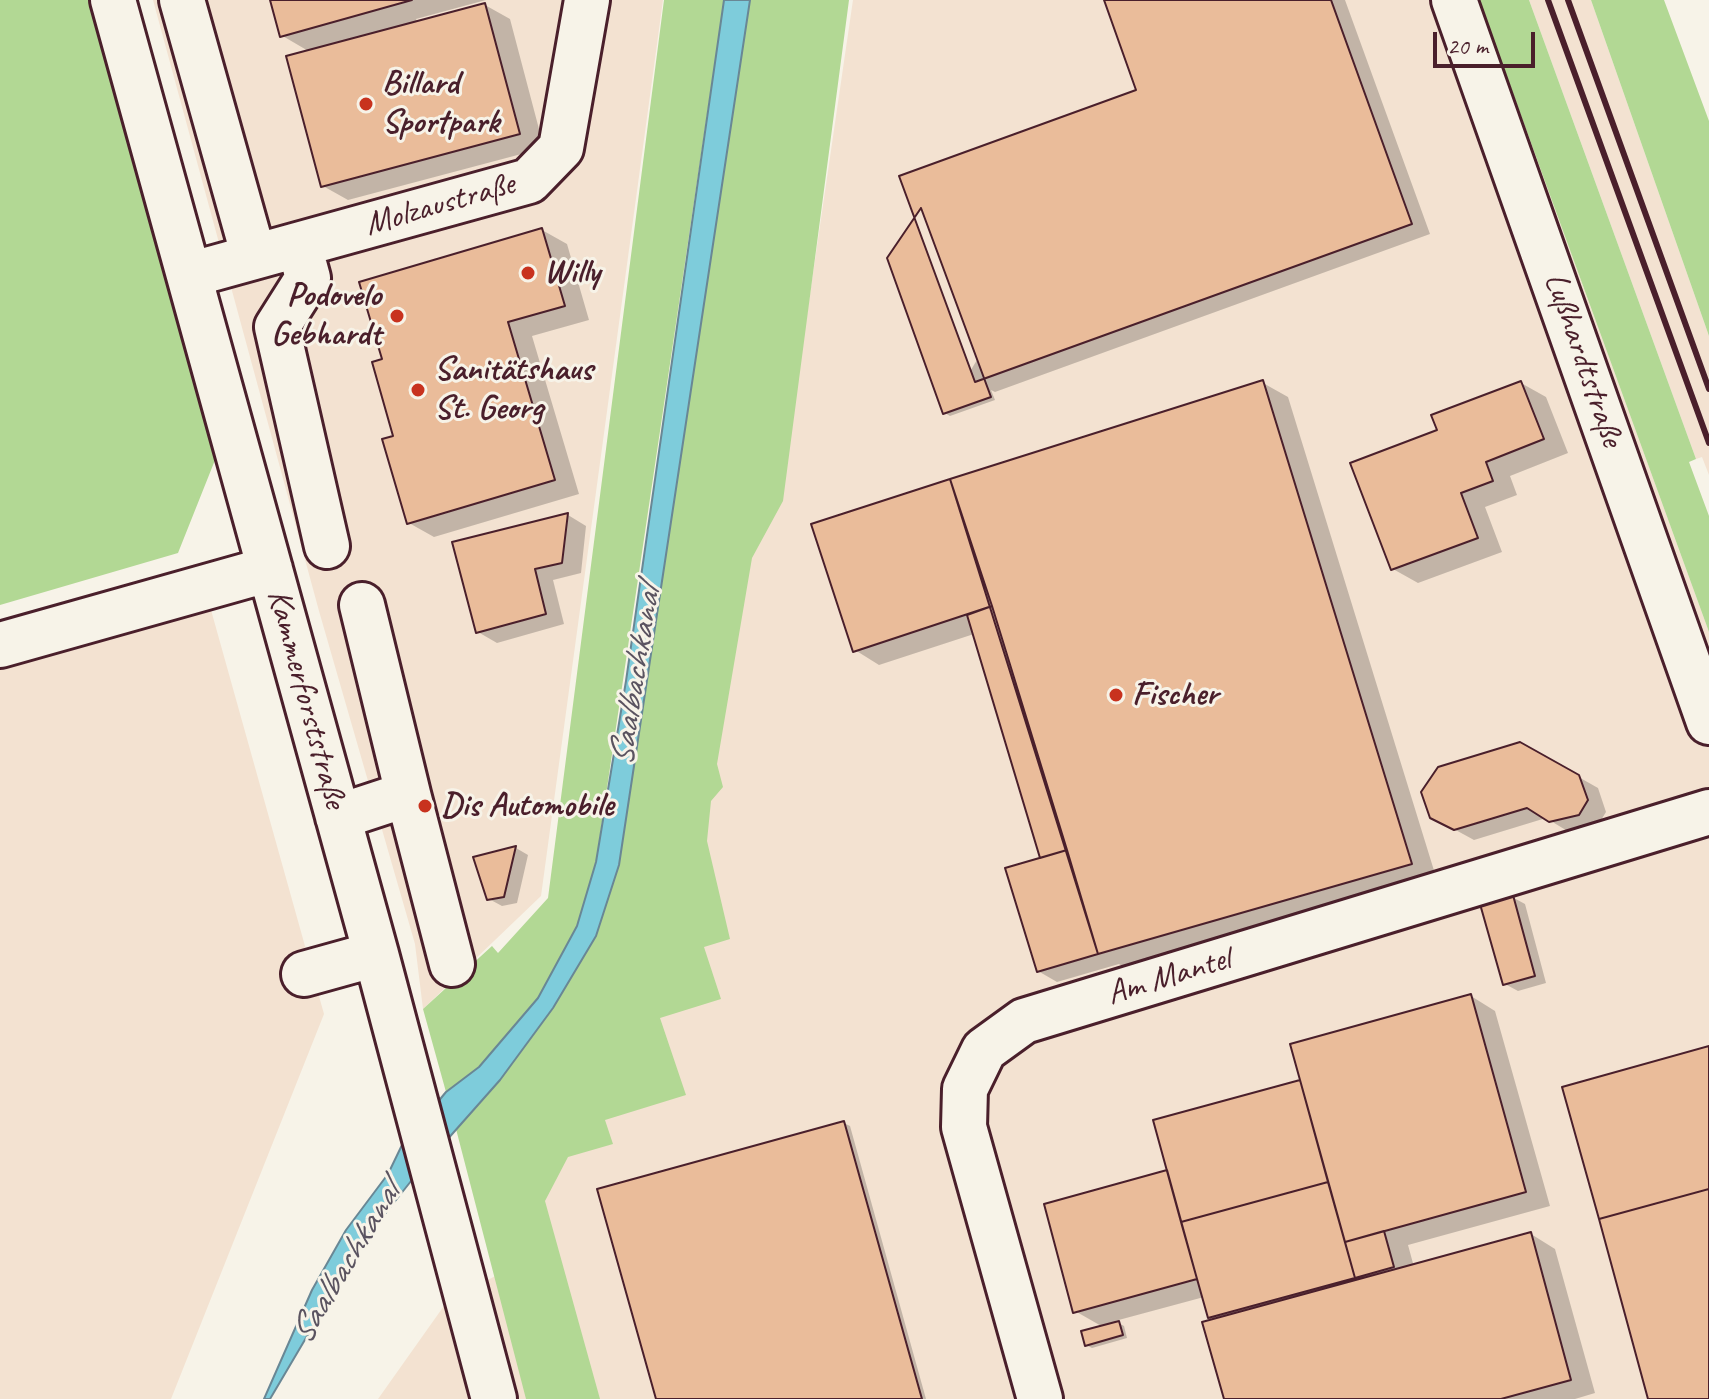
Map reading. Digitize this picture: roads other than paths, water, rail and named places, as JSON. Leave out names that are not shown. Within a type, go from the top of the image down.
[{"type":"street","name":"Kammerforststraße","points":[[113,0],[376,954],[494,1399]]},
{"type":"street","points":[[182,0],[254,257]]},
{"type":"street","name":"Molzaustraße","points":[[189,275],[529,181],[561,148],[587,0]]},
{"type":"street","name":"Lußhardtstraße","points":[[1454,0],[1709,722]]},
{"type":"street","points":[[299,245],[308,278],[277,327],[327,546]]},
{"type":"street","points":[[0,645],[270,569]]},
{"type":"street","points":[[362,605],[452,964]]},
{"type":"street","points":[[338,817],[408,794]]},
{"type":"street","name":"Am Mantel","points":[[1040,1399],[964,1127],[965,1089],[984,1050],[1024,1021],[1709,812]]},
{"type":"street","points":[[304,974],[376,954]]},
{"type":"water","name":"Saalbachkanal","points":[[724,0],[750,0],[619,865],[596,936],[553,1008],[500,1080],[415,1176],[362,1243],[270,1399],[264,1399],[312,1290],[346,1230],[388,1174],[402,1145],[446,1092],[479,1067],[538,998],[577,926],[596,862],[626,681]]},
{"type":"railway","points":[[1548,0],[1709,443]]},
{"type":"railway","points":[[1568,0],[1709,389]]},
{"type":"place","name":"Billard Sportpark","points":[[366,104]]},
{"type":"place","name":"Willy","points":[[528,273]]},
{"type":"place","name":"Podovelo Gebhardt","points":[[397,316]]},
{"type":"place","name":"Sanitätshaus St. Georg","points":[[418,390]]},
{"type":"place","name":"Fischer","points":[[1116,695]]},
{"type":"place","name":"Dis Automobile","points":[[425,806]]}]
